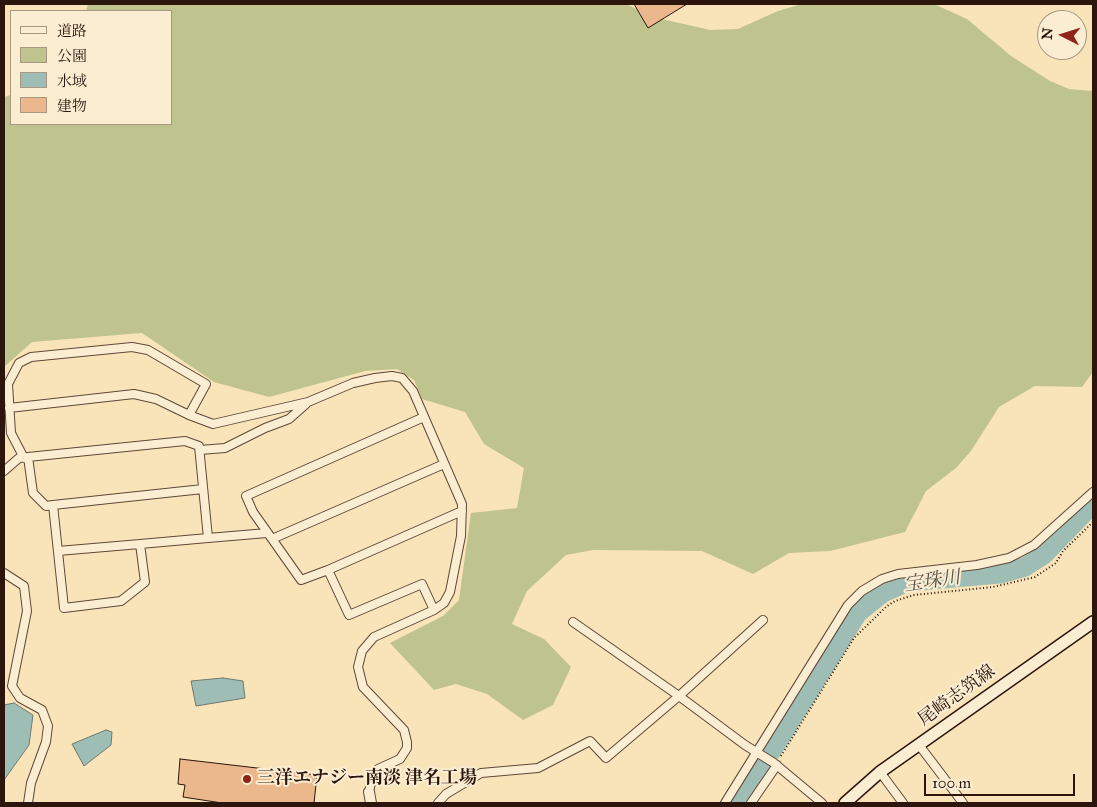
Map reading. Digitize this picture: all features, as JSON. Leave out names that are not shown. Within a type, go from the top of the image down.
[{"type":"main road","name":"尾崎志筑線","points":[[845,803],[880,772],[1093,622]]},
{"type":"street","points":[[189,415],[206,384],[148,350],[132,347],[31,357],[19,363],[8,384],[11,433],[26,458],[33,493],[46,506],[203,489]]},
{"type":"street","points":[[9,408],[134,394],[156,399],[199,420],[218,424],[308,402],[353,383],[392,376],[402,378],[408,385],[424,417],[462,504],[461,536],[450,592],[444,603],[434,610],[374,637],[362,650],[358,667],[363,687],[404,730],[407,742],[407,748],[400,759],[378,769],[373,774],[369,792],[371,803]]},
{"type":"street","points":[[200,450],[225,448],[265,428],[289,419],[308,402]]},
{"type":"street","points":[[424,417],[246,496],[253,512],[301,580],[462,511]]},
{"type":"street","points":[[4,471],[19,458],[185,441],[200,446],[208,538]]},
{"type":"street","points":[[58,551],[208,538],[270,536],[444,464]]},
{"type":"street","points":[[725,803],[758,753],[848,604],[862,591],[882,579],[898,574],[977,565],[1009,558],[1034,545],[1093,492]]},
{"type":"street","points":[[53,505],[64,608],[121,601],[145,582],[140,544]]},
{"type":"street","points":[[328,570],[349,615],[422,584],[434,610]]},
{"type":"street","points":[[4,573],[24,586],[27,611],[12,686],[20,698],[42,710],[48,726],[46,742],[31,783],[28,803]]},
{"type":"street","points":[[438,803],[446,794],[481,772],[538,768],[590,741],[606,758],[679,696],[763,620]]},
{"type":"street","points":[[573,622],[679,696],[744,745],[775,764],[822,803]]},
{"type":"street","points":[[919,745],[963,803]]},
{"type":"street","points":[[751,803],[775,764]]},
{"type":"street","points":[[880,772],[903,803]]},
{"type":"path","points":[[775,764],[854,638],[883,609],[895,600],[914,595],[993,587],[1035,577],[1056,563],[1063,551],[1093,522]]},
{"type":"green space","points":[[88,4],[626,4],[653,17],[710,30],[738,29],[778,11],[802,4],[934,4],[967,19],[1011,56],[1050,81],[1069,89],[1093,91],[1093,372],[1082,387],[1035,386],[999,407],[971,451],[956,468],[926,491],[905,532],[830,551],[789,553],[753,574],[702,551],[593,550],[566,555],[527,591],[512,624],[544,639],[571,667],[553,705],[523,720],[487,694],[456,684],[434,690],[390,643],[443,616],[459,600],[471,513],[517,508],[524,468],[484,444],[465,412],[422,399],[414,380],[397,369],[365,371],[269,397],[214,382],[142,333],[32,342],[4,367],[4,97],[10,95],[10,125],[172,125],[172,10],[86,10]]},
{"type":"water","points":[[223,678],[243,681],[245,698],[196,706],[191,681]]},
{"type":"water","points":[[14,703],[33,715],[29,745],[4,780],[4,705]]},
{"type":"water","points":[[106,730],[112,732],[111,745],[84,766],[72,744]]},
{"type":"building","points":[[634,4],[687,4],[648,28]]},
{"type":"building","name":"三洋エナジー南淡 津名工場","points":[[180,759],[317,775],[314,803],[222,803],[183,797],[185,785],[178,784]]},
{"type":"waterway","name":"宝珠川","points":[[737,803],[779,740],[858,613],[883,593],[908,582],[1000,574],[1025,567],[1044,555],[1093,504]]},
{"type":"place","name":"三洋エナジー南淡 津名工場","points":[[247,779]]}]
